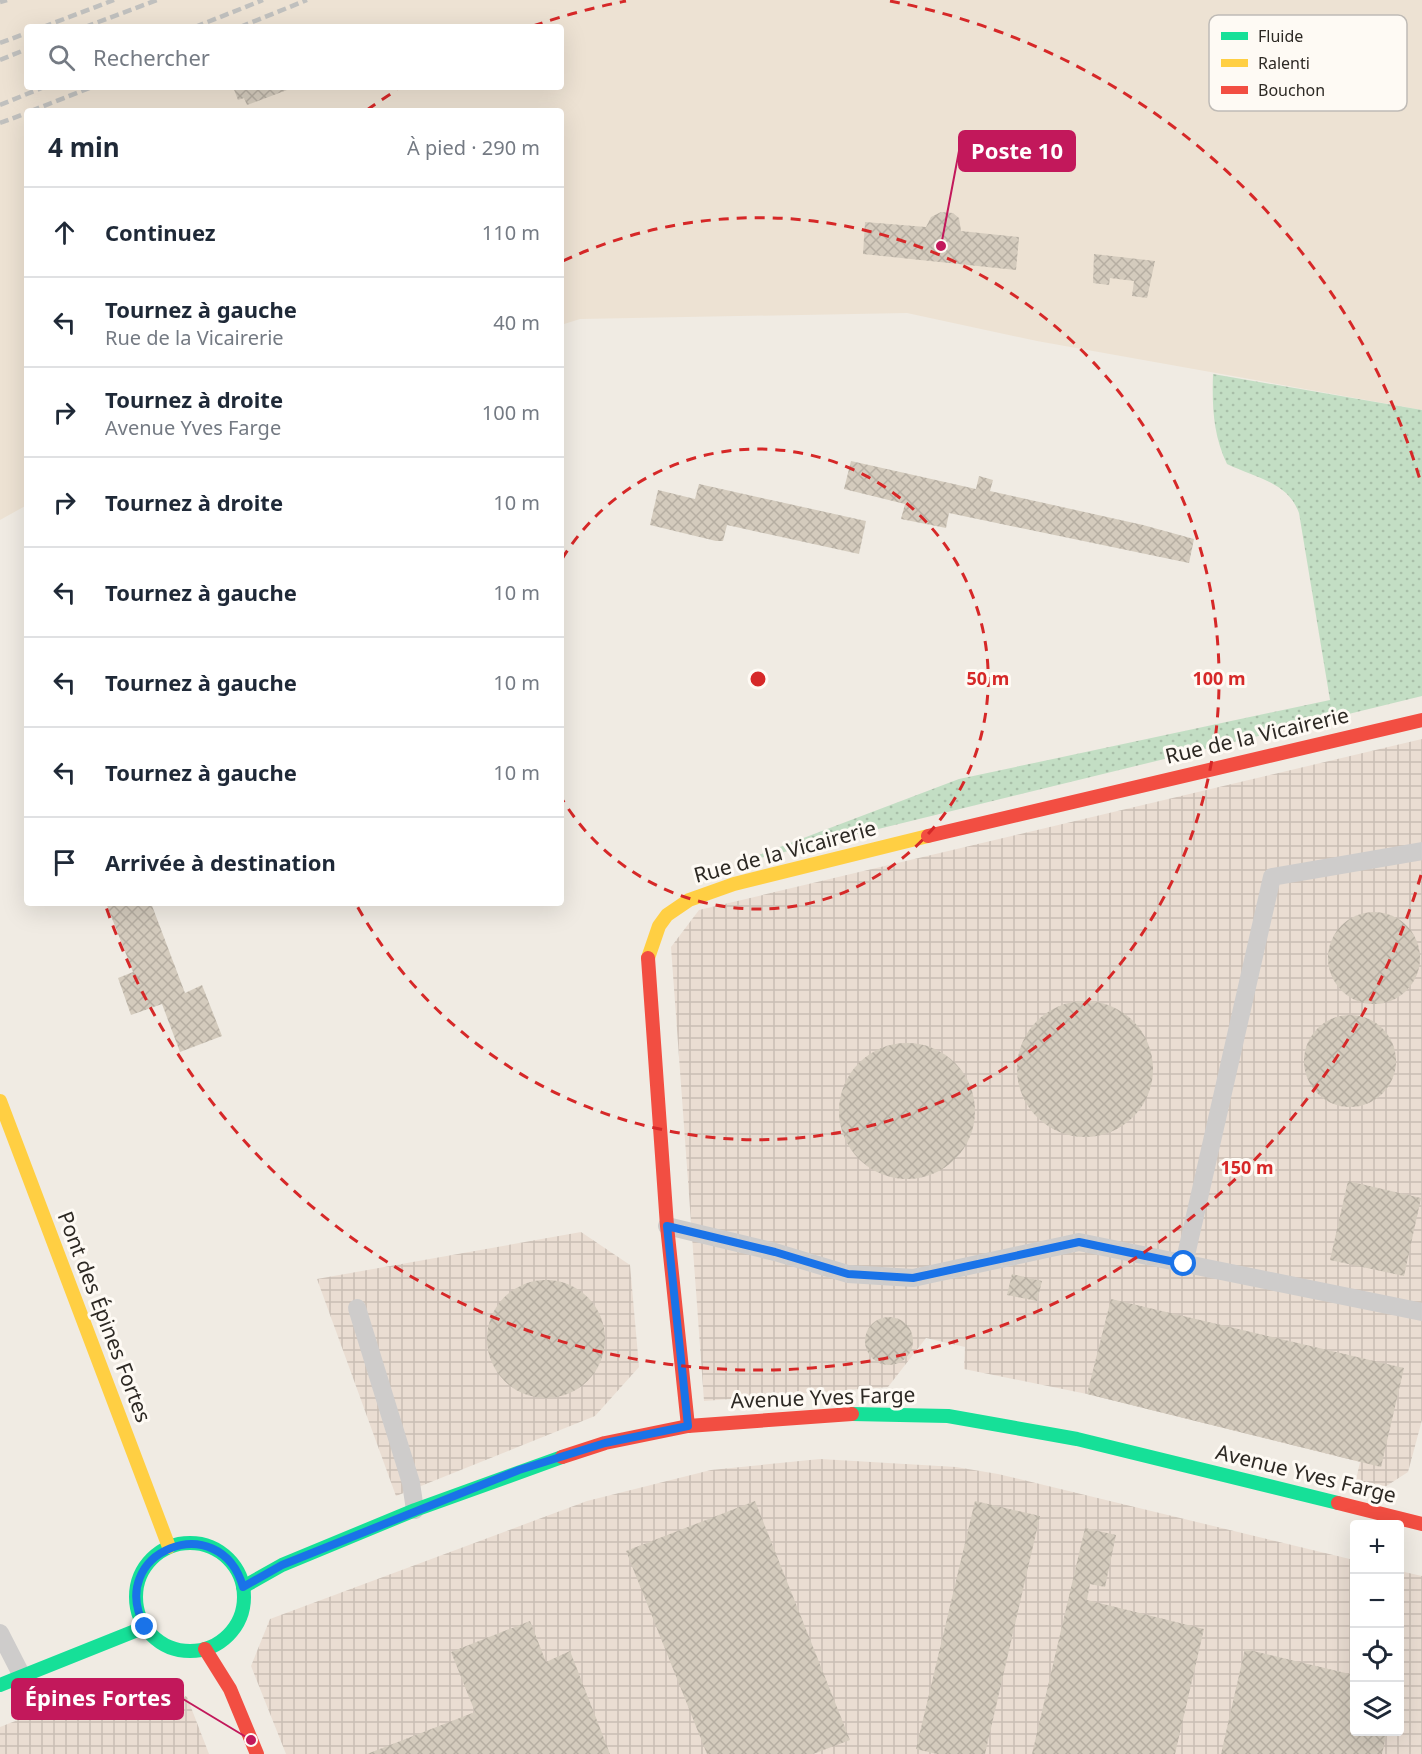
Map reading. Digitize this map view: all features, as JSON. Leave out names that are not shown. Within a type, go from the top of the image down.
[{"type":"street","name":"Rue de la Vicairerie","points":[[688,1426],[667,1226],[648,959],[652,936],[664,917],[680,904],[734,884],[939,833],[1422,720]]},
{"type":"street","name":"Pont des Épines Fortes","points":[[0,1101],[169,1547]]},
{"type":"street","name":"Avenue Yves Farge","points":[[243,1587],[282,1565],[415,1510],[519,1470],[605,1443],[688,1426],[847,1414],[948,1416],[1077,1439],[1420,1524]]},
{"type":"street","points":[[193,1544],[216,1550],[233,1566],[243,1587],[243,1607],[234,1629],[216,1645],[205,1649],[188,1651],[171,1648],[156,1640],[145,1627],[136,1603],[140,1577],[155,1557],[169,1547],[193,1544]]},
{"type":"street","points":[[0,1685],[145,1627]]},
{"type":"street","points":[[205,1649],[230,1689],[256,1754]]},
{"type":"lane","points":[[1184,1264],[1272,877],[1422,851]]},
{"type":"lane","points":[[667,1226],[775,1252],[848,1274],[913,1278],[1079,1242],[1422,1312]]},
{"type":"lane","points":[[357,1308],[411,1483],[415,1510]]},
{"type":"lane","points":[[1420,1524],[1422,1505]]},
{"type":"lane","points":[[0,1633],[22,1676]]},
{"type":"shaded area","points":[[0,0],[1422,0],[1422,410],[1037,341],[907,313],[580,319],[564,324],[564,108],[24,108],[24,507],[0,520]]},
{"type":"shaded area","points":[[1422,739],[1422,1420],[1408,1472],[1374,1494],[1354,1489],[1360,1462],[1087,1394],[964,1369],[965,1347],[926,1338],[888,1387],[704,1401],[671,947],[699,910]]},
{"type":"shaded area","points":[[581,1232],[630,1265],[639,1367],[595,1416],[396,1496],[317,1279]]},
{"type":"shaded area","points":[[820,1459],[956,1467],[998,1474],[1350,1559],[1350,1736],[1404,1736],[1404,1572],[1422,1576],[1422,1754],[286,1754],[251,1666],[270,1619],[587,1501],[711,1470]]},
{"type":"shaded area","points":[[125,1678],[164,1684],[187,1697],[209,1754],[0,1754],[0,1727]]},
{"type":"green space","points":[[1213,374],[1422,410],[1422,696],[735,864],[959,779],[1330,700],[1299,513],[1287,494],[1279,488],[1260,477],[1227,464],[1214,420]]},
{"type":"building","points":[[234,90],[287,90],[247,105],[244,98],[238,100]]},
{"type":"building","points":[[941,212],[953,213],[959,218],[961,231],[1019,237],[1016,270],[863,254],[865,222],[926,227],[931,217]]},
{"type":"building","points":[[1094,254],[1155,261],[1147,298],[1132,296],[1134,281],[1110,278],[1109,285],[1093,283]]},
{"type":"building","points":[[851,461],[976,489],[979,476],[993,480],[990,491],[1143,525],[1194,539],[1189,563],[949,513],[946,528],[901,519],[905,504],[844,489]]},
{"type":"building","points":[[699,484],[866,521],[859,554],[727,525],[723,541],[716,541],[650,525],[658,490],[695,499]]},
{"type":"building","points":[[107,906],[152,906],[185,993],[202,985],[222,1036],[180,1052],[162,1004],[131,1015],[118,978],[133,972]]},
{"type":"building","points":[[1374,912],[1400,920],[1412,932],[1420,958],[1412,984],[1400,996],[1374,1004],[1348,996],[1336,984],[1328,958],[1336,932],[1348,920]]},
{"type":"building","points":[[1085,1001],[1111,1006],[1123,1012],[1133,1021],[1142,1031],[1148,1043],[1153,1069],[1148,1095],[1142,1107],[1133,1117],[1123,1126],[1111,1132],[1085,1137],[1059,1132],[1047,1126],[1037,1117],[1028,1107],[1022,1095],[1017,1069],[1022,1043],[1028,1031],[1037,1021],[1047,1012],[1059,1006]]},
{"type":"building","points":[[1350,1015],[1367,1019],[1382,1029],[1392,1044],[1396,1061],[1392,1078],[1382,1093],[1367,1103],[1350,1107],[1333,1103],[1318,1093],[1308,1078],[1304,1061],[1308,1044],[1318,1029],[1333,1019]]},
{"type":"building","points":[[907,1043],[933,1048],[945,1054],[955,1063],[964,1073],[970,1085],[975,1111],[970,1137],[964,1149],[955,1159],[945,1168],[933,1174],[907,1179],[881,1174],[869,1168],[859,1159],[850,1149],[844,1137],[839,1111],[844,1085],[850,1073],[859,1063],[869,1054],[881,1048]]},
{"type":"building","points":[[1348,1181],[1421,1198],[1404,1276],[1330,1260]]},
{"type":"building","points":[[1012,1274],[1042,1281],[1037,1301],[1007,1295]]},
{"type":"building","points":[[546,1280],[569,1284],[588,1297],[601,1316],[605,1339],[601,1362],[588,1381],[569,1394],[546,1398],[523,1394],[504,1381],[491,1362],[487,1339],[491,1316],[504,1297],[523,1284]]},
{"type":"building","points":[[1111,1299],[1404,1368],[1381,1467],[1087,1394]]},
{"type":"building","points":[[889,1317],[906,1324],[913,1341],[906,1358],[889,1365],[872,1358],[865,1341],[872,1324]]},
{"type":"building","points":[[755,1501],[850,1740],[813,1754],[707,1754],[626,1551]]},
{"type":"building","points":[[975,1501],[1040,1516],[985,1754],[937,1754],[916,1749]]},
{"type":"building","points":[[1085,1528],[1116,1535],[1105,1587],[1090,1584],[1087,1600],[1204,1629],[1175,1754],[1032,1754]]},
{"type":"building","points":[[530,1621],[546,1662],[570,1651],[610,1754],[367,1754],[475,1712],[451,1652]]},
{"type":"building","points":[[1245,1649],[1350,1674],[1350,1736],[1386,1736],[1382,1754],[1221,1754]]},
{"type":"railway","points":[[0,2],[7,0]]},
{"type":"railway","points":[[51,24],[114,0]]},
{"type":"railway","points":[[93,24],[157,0]]},
{"type":"railway","points":[[203,24],[263,0]]},
{"type":"railway","points":[[247,24],[307,0]]},
{"type":"railway","points":[[0,43],[24,34]]},
{"type":"railway","points":[[0,60],[24,50]]},
{"type":"railway","points":[[0,105],[37,90]]},
{"type":"railway","points":[[39,108],[84,90]]},
{"type":"railway","points":[[0,123],[24,114]]},
{"type":"traffic: fast","points":[[852,1414],[948,1416],[1077,1439],[1338,1503]]},
{"type":"traffic: fast","points":[[243,1587],[282,1565],[415,1510],[562,1457]]},
{"type":"traffic: fast","points":[[190,1543],[211,1547],[228,1559],[240,1576],[244,1597],[240,1618],[228,1635],[211,1647],[190,1651],[169,1647],[152,1635],[140,1618],[136,1597],[140,1576],[152,1559],[169,1547],[190,1543]]},
{"type":"traffic: fast","points":[[0,1685],[145,1627]]},
{"type":"traffic: slow","points":[[648,958],[659,926],[667,915],[689,900],[734,884],[928,836]]},
{"type":"traffic: slow","points":[[0,1101],[169,1547]]},
{"type":"traffic: jam","points":[[928,836],[1422,720]]},
{"type":"traffic: jam","points":[[648,958],[667,1226],[688,1426]]},
{"type":"traffic: jam","points":[[562,1457],[605,1443],[688,1426],[852,1414]]},
{"type":"traffic: jam","points":[[1338,1503],[1422,1524]]},
{"type":"traffic: jam","points":[[205,1649],[230,1689],[257,1754]]},
{"type":"place","name":"Poste 10","points":[[941,246]]},
{"type":"place","name":"Épines Fortes","points":[[251,1740]]},
{"type":"route","points":[[145,1627],[136,1603],[137,1586],[144,1569],[169,1547],[193,1544],[216,1550],[229,1560],[238,1572],[243,1587],[282,1565],[519,1470],[605,1443],[688,1426],[667,1226],[775,1252],[848,1274],[913,1278],[1079,1242],[1184,1264]]}]
